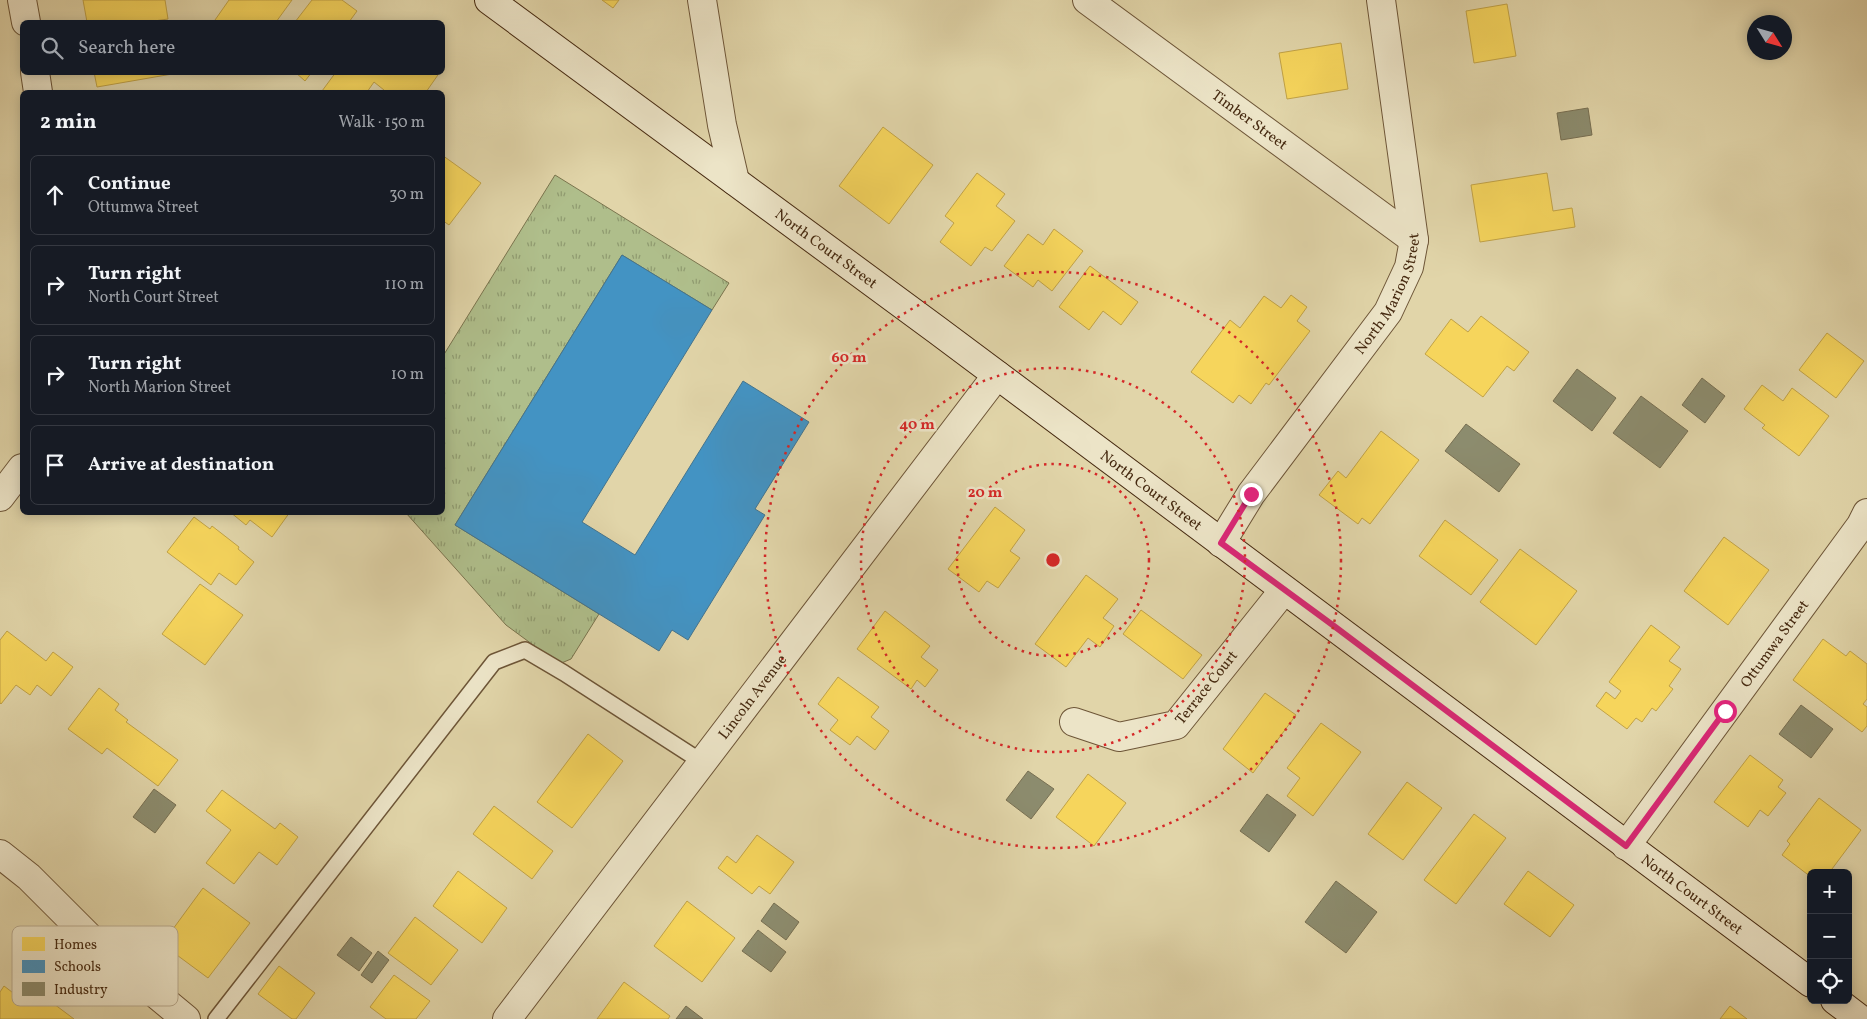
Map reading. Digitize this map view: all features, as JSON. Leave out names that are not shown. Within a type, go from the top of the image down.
[{"type":"street","points":[[22,0],[26,20]]},
{"type":"street","name":"North Court Street","points":[[489,0],[997,375],[1807,980]]},
{"type":"street","points":[[702,0],[722,125],[734,181]]},
{"type":"street","name":"Timber Street","points":[[1087,0],[1414,240]]},
{"type":"street","name":"North Marion Street","points":[[1221,543],[1251,494],[1388,312],[1409,267],[1414,240],[1381,0]]},
{"type":"street","points":[[35,75],[38,90]]},
{"type":"street","name":"Lincoln Avenue","points":[[507,1019],[997,375]]},
{"type":"street","points":[[0,497],[20,471]]},
{"type":"street","name":"Ottumwa Street","points":[[1626,846],[1861,525],[1867,513]]},
{"type":"street","name":"Terrace Court","points":[[1074,722],[1120,738],[1176,725],[1284,590]]},
{"type":"street","points":[[0,854],[29,876],[78,926]]},
{"type":"street","points":[[1839,1004],[1860,1019]]},
{"type":"street","points":[[170,1006],[186,1019]]},
{"type":"lane","points":[[216,1019],[494,662],[525,650],[702,762]]},
{"type":"green space","points":[[555,175],[729,283],[712,310],[622,255],[455,525],[599,614],[571,659],[559,664],[506,625],[408,515],[445,515],[445,353]]},
{"type":"building: Homes","points":[[83,0],[165,0],[168,19],[161,20],[87,20]]},
{"type":"building: Homes","points":[[229,0],[292,0],[277,20],[215,20]]},
{"type":"building: Homes","points":[[312,0],[342,0],[357,11],[350,20],[297,20]]},
{"type":"building: Homes","points":[[602,0],[619,0],[613,8]]},
{"type":"building: Homes","points":[[1507,4],[1516,56],[1474,63],[1466,11]]},
{"type":"building: Homes","points":[[1341,43],[1348,89],[1287,99],[1279,53]]},
{"type":"building: Homes","points":[[95,75],[166,75],[97,87]]},
{"type":"building: Homes","points":[[298,75],[310,75],[305,81]]},
{"type":"building: Homes","points":[[334,75],[438,75],[427,90],[384,90],[374,82],[368,90],[323,90]]},
{"type":"building: Homes","points":[[883,127],[933,165],[889,224],[839,186]]},
{"type":"building: Homes","points":[[445,157],[481,183],[449,225],[445,222]]},
{"type":"building: Homes","points":[[977,173],[1005,194],[996,206],[1015,221],[992,251],[985,247],[971,266],[940,242],[954,223],[945,216]]},
{"type":"building: Homes","points":[[1547,173],[1553,211],[1572,208],[1575,227],[1480,242],[1471,185]]},
{"type":"building: Homes","points":[[1054,229],[1083,251],[1052,291],[1038,280],[1033,287],[1004,266],[1028,234],[1043,245]]},
{"type":"building: Homes","points":[[1090,266],[1138,302],[1121,325],[1103,311],[1089,330],[1059,307]]},
{"type":"building: Homes","points":[[1291,295],[1307,307],[1297,321],[1310,331],[1269,385],[1266,383],[1251,404],[1239,395],[1233,403],[1191,372],[1230,320],[1240,328],[1264,296],[1281,308]]},
{"type":"building: Homes","points":[[1481,316],[1529,352],[1514,371],[1507,366],[1483,397],[1425,354],[1451,319],[1468,332]]},
{"type":"building: Homes","points":[[1827,333],[1864,361],[1836,398],[1799,370]]},
{"type":"building: Homes","points":[[1762,385],[1783,401],[1792,388],[1829,416],[1799,456],[1762,428],[1765,425],[1744,409]]},
{"type":"building: Homes","points":[[1381,431],[1419,460],[1370,524],[1362,518],[1358,524],[1319,495],[1338,471],[1346,478]]},
{"type":"building: Homes","points":[[995,507],[1025,530],[1010,551],[1020,558],[998,588],[987,581],[979,592],[948,569]]},
{"type":"building: Homes","points":[[234,515],[288,515],[272,537],[250,520],[246,525]]},
{"type":"building: Homes","points":[[194,517],[210,529],[212,526],[239,547],[238,549],[254,562],[236,585],[219,573],[211,585],[167,552]]},
{"type":"building: Homes","points":[[1445,520],[1498,560],[1471,595],[1419,556]]},
{"type":"building: Homes","points":[[1724,537],[1769,570],[1728,625],[1684,591]]},
{"type":"building: Homes","points":[[1520,549],[1577,591],[1536,645],[1480,602]]},
{"type":"building: Homes","points":[[1086,575],[1118,599],[1103,618],[1114,626],[1100,647],[1088,638],[1066,667],[1035,644]]},
{"type":"building: Homes","points":[[200,584],[243,615],[205,665],[162,634]]},
{"type":"building: Homes","points":[[1141,610],[1202,655],[1183,679],[1123,634]]},
{"type":"building: Homes","points":[[885,611],[930,646],[921,657],[938,670],[925,687],[917,680],[911,689],[857,649]]},
{"type":"building: Homes","points":[[1651,625],[1680,647],[1669,661],[1681,669],[1669,686],[1673,689],[1656,711],[1652,708],[1642,722],[1636,718],[1627,729],[1596,706],[1606,692],[1615,699],[1621,691],[1609,682]]},
{"type":"building: Homes","points":[[7,631],[46,661],[53,652],[73,667],[51,696],[37,685],[30,695],[16,685],[0,703],[0,640]]},
{"type":"building: Homes","points":[[1823,639],[1846,656],[1850,651],[1867,664],[1867,699],[1863,704],[1867,707],[1867,726],[1862,732],[1793,680]]},
{"type":"building: Homes","points":[[838,677],[879,707],[871,717],[889,731],[875,750],[857,736],[850,745],[830,730],[838,720],[818,704]]},
{"type":"building: Homes","points":[[99,688],[119,704],[115,710],[128,720],[126,722],[178,760],[158,786],[107,748],[102,754],[68,729]]},
{"type":"building: Homes","points":[[1265,693],[1296,715],[1253,773],[1223,749]]},
{"type":"building: Homes","points":[[1321,723],[1361,752],[1313,816],[1287,796],[1300,778],[1287,768]]},
{"type":"building: Homes","points":[[588,734],[623,761],[572,828],[537,802]]},
{"type":"building: Homes","points":[[1750,755],[1783,780],[1778,787],[1786,793],[1768,816],[1760,810],[1748,827],[1714,802]]},
{"type":"building: Homes","points":[[1088,774],[1126,803],[1094,846],[1056,817]]},
{"type":"building: Homes","points":[[1407,782],[1442,808],[1403,860],[1368,834]]},
{"type":"building: Homes","points":[[222,790],[275,829],[280,823],[298,837],[277,865],[259,852],[234,884],[206,863],[231,830],[206,811]]},
{"type":"building: Homes","points":[[1819,798],[1861,830],[1832,869],[1807,869],[1807,874],[1782,855],[1790,844],[1787,841]]},
{"type":"building: Homes","points":[[494,806],[553,851],[532,879],[473,834]]},
{"type":"building: Homes","points":[[1474,814],[1506,838],[1456,904],[1424,880]]},
{"type":"building: Homes","points":[[757,835],[794,862],[770,894],[759,886],[752,894],[718,868],[727,856],[736,863]]},
{"type":"building: Homes","points":[[458,871],[507,908],[482,943],[433,906]]},
{"type":"building: Homes","points":[[1528,871],[1574,905],[1550,937],[1504,904]]},
{"type":"building: Homes","points":[[203,888],[250,923],[208,978],[178,956],[178,926],[175,926]]},
{"type":"building: Homes","points":[[687,901],[735,938],[702,982],[654,946]]},
{"type":"building: Homes","points":[[415,917],[458,950],[431,985],[388,953]]},
{"type":"building: Homes","points":[[279,966],[315,993],[296,1019],[292,1019],[258,994]]},
{"type":"building: Homes","points":[[394,975],[430,1001],[416,1019],[386,1019],[370,1007]]},
{"type":"building: Homes","points":[[624,982],[670,1016],[668,1019],[597,1019]]},
{"type":"building: Homes","points":[[4,986],[12,992],[12,1006],[57,1006],[74,1019],[0,1019],[0,992]]},
{"type":"building: Homes","points":[[1730,1006],[1747,1019],[1720,1019]]},
{"type":"building: Schools","points":[[622,255],[712,310],[582,522],[635,555],[743,381],[809,422],[755,509],[765,515],[688,640],[672,630],[659,651],[455,525]]},
{"type":"building: Industry","points":[[1588,108],[1592,135],[1561,140],[1557,113]]},
{"type":"building: Industry","points":[[1577,369],[1616,398],[1592,431],[1553,401]]},
{"type":"building: Industry","points":[[1702,378],[1725,396],[1705,423],[1682,405]]},
{"type":"building: Industry","points":[[1641,396],[1688,431],[1660,468],[1613,433]]},
{"type":"building: Industry","points":[[1466,424],[1520,464],[1499,492],[1445,451]]},
{"type":"building: Industry","points":[[1801,705],[1833,729],[1811,758],[1779,734]]},
{"type":"building: Industry","points":[[1028,771],[1054,789],[1031,819],[1006,800]]},
{"type":"building: Industry","points":[[154,789],[176,805],[155,833],[133,817]]},
{"type":"building: Industry","points":[[1267,794],[1296,815],[1269,852],[1240,831]]},
{"type":"building: Industry","points":[[1336,881],[1377,912],[1346,953],[1305,922]]},
{"type":"building: Industry","points":[[774,903],[799,922],[786,940],[761,921]]},
{"type":"building: Industry","points":[[758,930],[786,952],[771,972],[742,951]]},
{"type":"building: Industry","points":[[351,937],[372,953],[359,971],[337,955]]},
{"type":"building: Industry","points":[[378,951],[389,960],[372,983],[361,975]]},
{"type":"building: Industry","points":[[686,1006],[703,1019],[676,1019]]},
{"type":"route","points":[[1251,494],[1221,543],[1626,846],[1725,711]]}]
